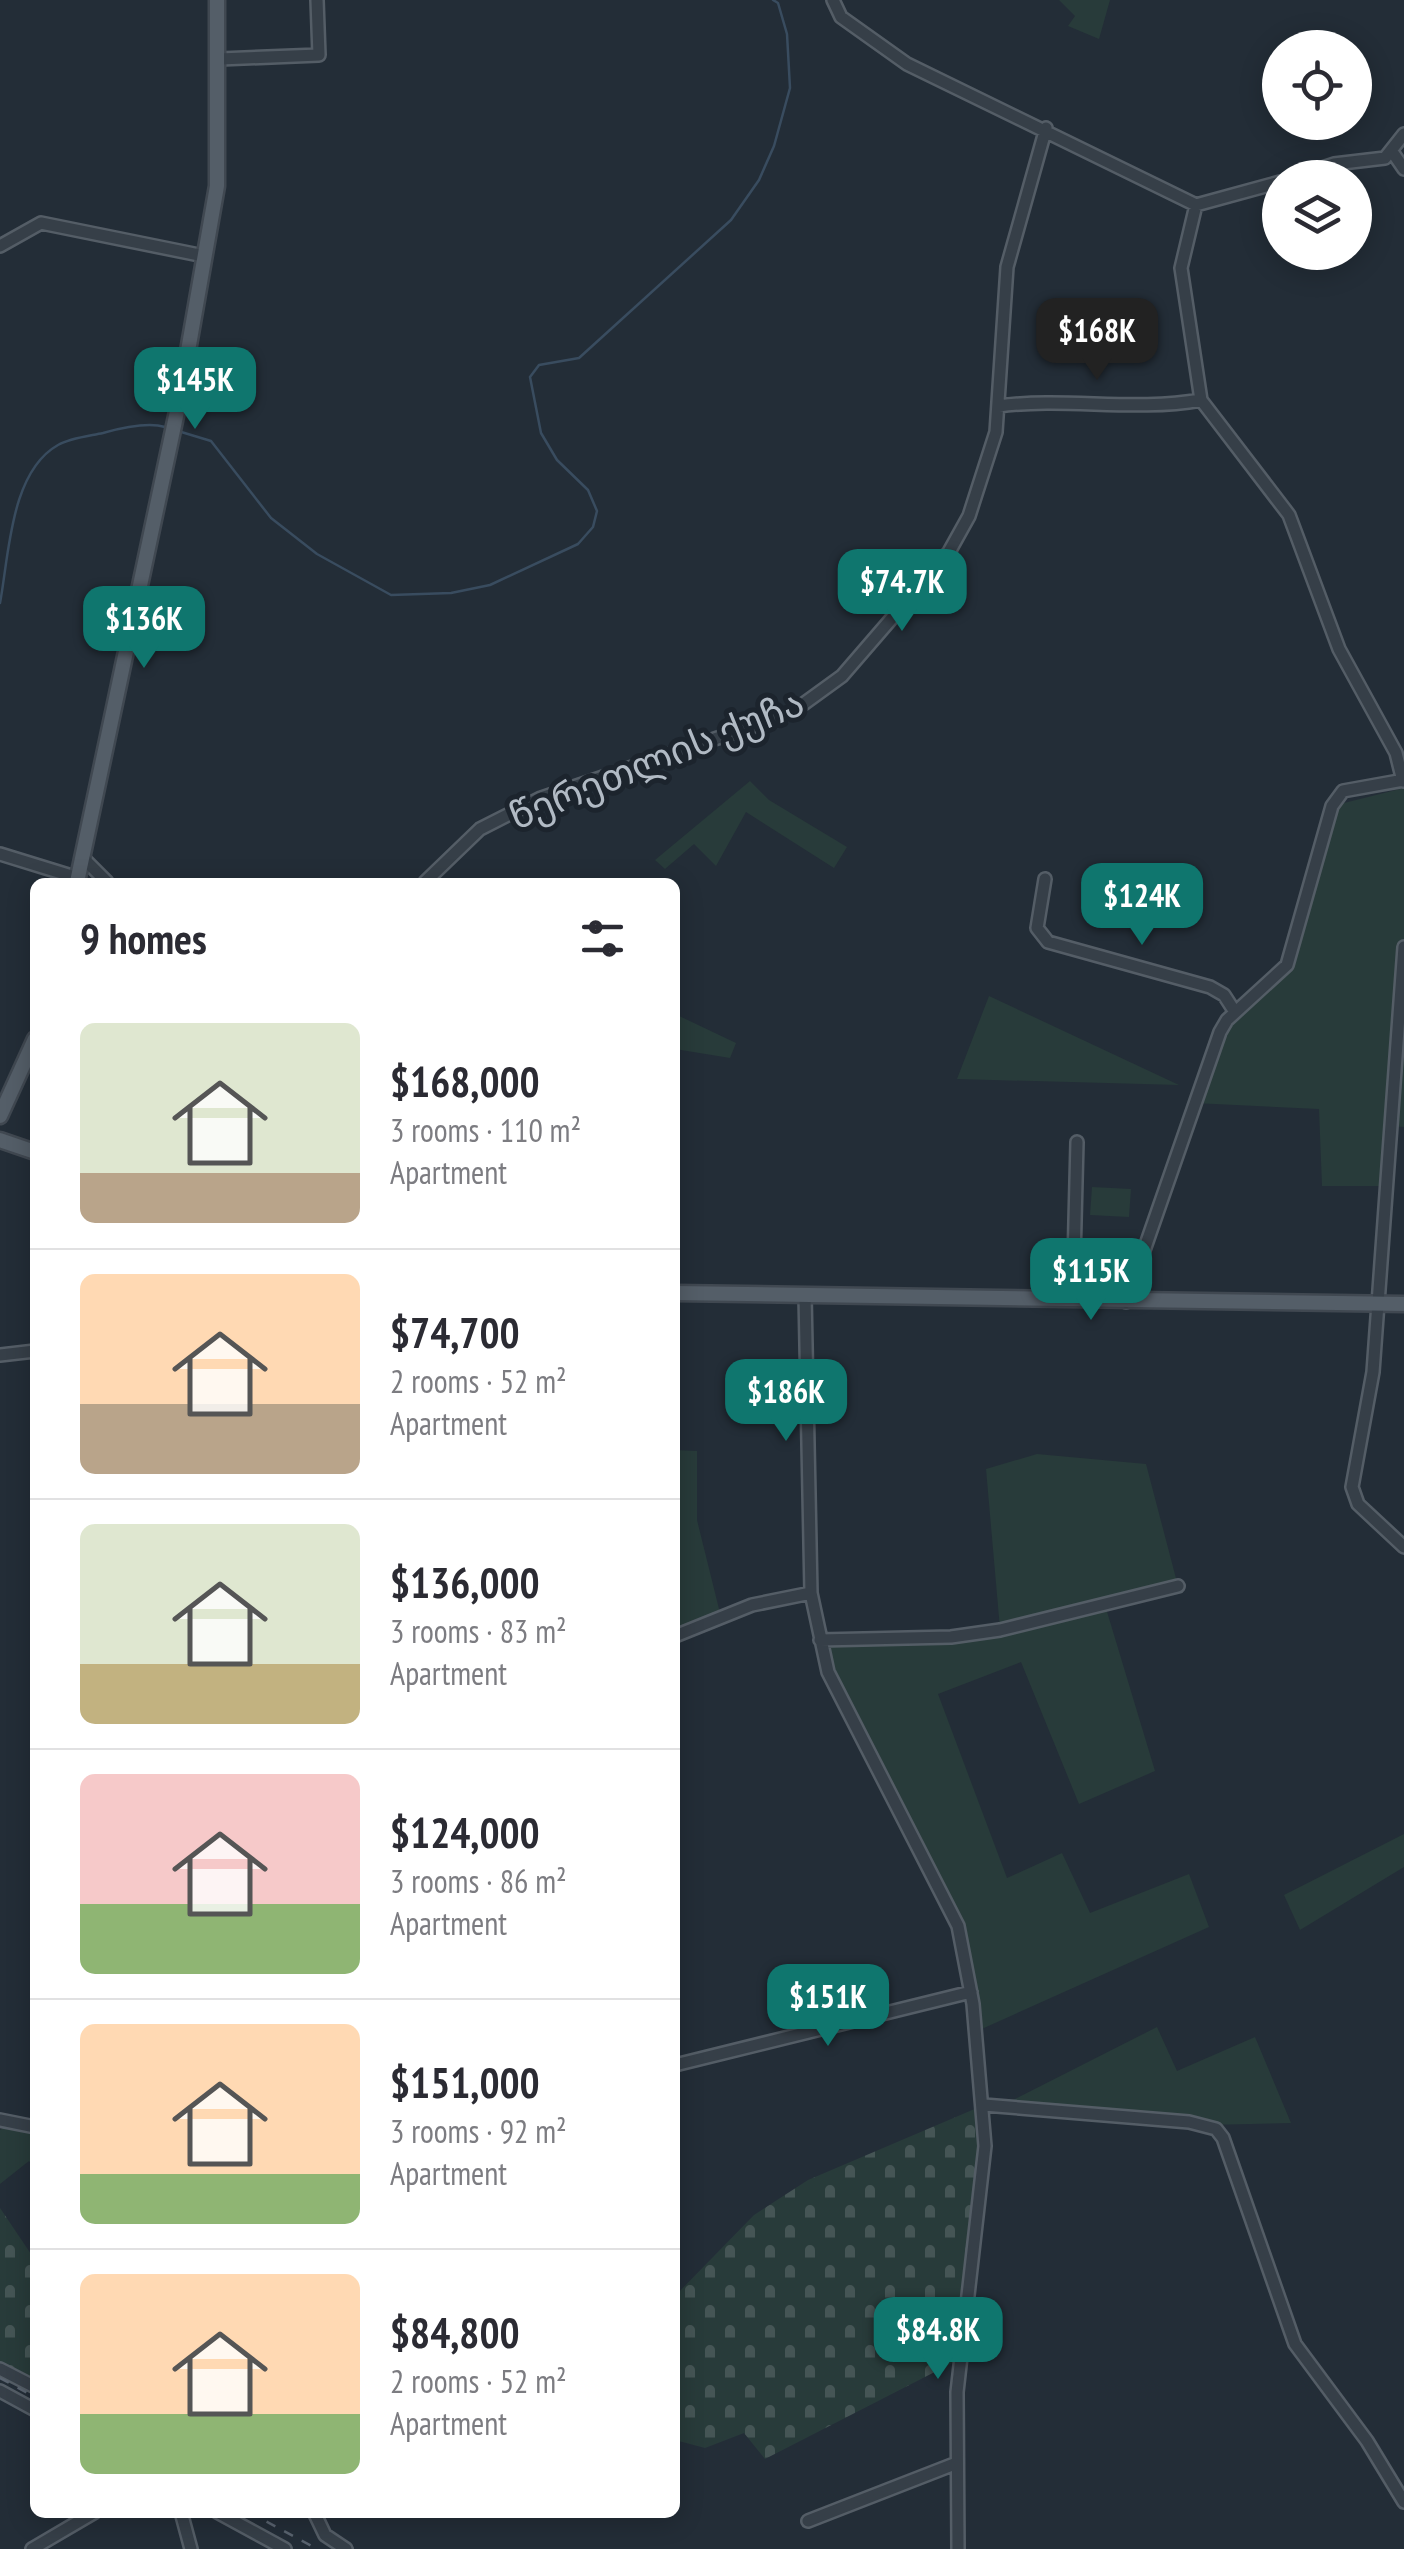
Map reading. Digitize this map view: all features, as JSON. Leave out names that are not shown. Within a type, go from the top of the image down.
[{"type":"main road","points":[[78,878],[179,402],[218,186],[217,0]]},
{"type":"main road","points":[[0,1116],[30,1050]]},
{"type":"main road","points":[[0,1140],[30,1150]]},
{"type":"main road","points":[[680,1293],[1404,1304]]},
{"type":"street","points":[[220,59],[319,56],[317,0]]},
{"type":"street","points":[[833,0],[841,17],[907,64],[1046,128],[1196,205],[1262,187]]},
{"type":"street","name":"წერეთლის ქუჩა","points":[[429,878],[480,829],[541,798],[791,712],[842,676],[949,552],[969,516],[987,466],[998,406],[1007,267],[1046,128]]},
{"type":"street","points":[[1365,160],[1393,153],[1404,134]]},
{"type":"street","points":[[1393,153],[1404,170]]},
{"type":"street","points":[[1126,1302],[1220,1032],[1235,1012],[1286,965],[1332,806],[1342,791],[1403,780],[1396,753],[1339,649],[1290,514],[1201,400],[1180,268],[1196,205]]},
{"type":"street","points":[[0,246],[41,223],[204,256]]},
{"type":"street","points":[[998,406],[1048,400],[1160,407],[1201,400]]},
{"type":"street","points":[[0,854],[72,878]]},
{"type":"street","points":[[83,858],[103,878]]},
{"type":"street","points":[[1044,878],[1037,928],[1048,942],[1210,987],[1224,995],[1235,1012]]},
{"type":"street","points":[[1404,947],[1374,1372],[1352,1487],[1358,1504],[1404,1547]]},
{"type":"street","points":[[1073,1300],[1077,1142]]},
{"type":"street","points":[[805,1296],[811,1593],[820,1640],[828,1672],[958,1926],[971,1992],[985,2146],[957,2392],[958,2549]]},
{"type":"street","points":[[0,1355],[30,1352]]},
{"type":"street","points":[[820,1640],[951,1636],[1000,1630],[1178,1586]]},
{"type":"street","points":[[680,1634],[752,1605],[811,1593]]},
{"type":"street","points":[[680,2064],[971,1992]]},
{"type":"street","points":[[984,2105],[1189,2122],[1216,2129],[1223,2138],[1295,2344],[1367,2441],[1404,2502]]},
{"type":"street","points":[[0,2120],[30,2126]]},
{"type":"street","points":[[0,2369],[30,2385]]},
{"type":"street","points":[[0,2391],[30,2407]]},
{"type":"street","points":[[808,2522],[958,2463]]},
{"type":"street","points":[[32,2549],[84,2518]]},
{"type":"street","points":[[183,2518],[192,2549]]},
{"type":"street","points":[[227,2518],[285,2549]]},
{"type":"street","points":[[317,2518],[325,2535],[346,2549]]},
{"type":"green space","points":[[1059,0],[1110,0],[1099,39],[1068,26],[1075,16]]},
{"type":"green space","points":[[750,781],[769,800],[847,847],[834,868],[746,812],[716,866],[694,844],[665,869],[655,860]]},
{"type":"green space","points":[[1404,788],[1404,1127],[1392,1126],[1386,1186],[1322,1186],[1319,1109],[1194,1103],[1220,1032],[1282,973],[1332,806]]},
{"type":"green space","points":[[989,996],[1179,1085],[957,1079]]},
{"type":"green space","points":[[680,1016],[736,1043],[730,1058],[680,1050]]},
{"type":"green space","points":[[1092,1187],[1131,1189],[1129,1217],[1090,1215]]},
{"type":"green space","points":[[680,1450],[697,1451],[697,1520],[721,1617],[680,1634]]},
{"type":"green space","points":[[1037,1454],[1146,1464],[1178,1586],[1105,1605],[1155,1771],[1079,1804],[1021,1662],[938,1694],[1007,1878],[1062,1853],[1090,1913],[1189,1874],[1209,1927],[975,2032],[958,1926],[828,1672],[820,1640],[1000,1629],[986,1469]]},
{"type":"green space","points":[[1404,1834],[1404,1867],[1300,1930],[1284,1895]]},
{"type":"green space","points":[[1157,2027],[1177,2071],[1255,2037],[1291,2123],[1206,2125],[999,2107]]},
{"type":"green space","points":[[984,2105],[962,2358],[765,2459],[744,2433],[705,2448],[680,2441],[680,2291],[754,2215],[808,2180]]},
{"type":"green space","points":[[12,2122],[30,2126],[30,2162],[0,2184],[0,2130]]},
{"type":"green space","points":[[0,2208],[30,2253],[30,2378],[0,2362]]},
{"type":"waterway","points":[[178,431],[211,441],[271,518],[317,554],[391,595],[451,593],[490,585],[578,544],[593,527],[597,511],[588,490],[557,460],[541,433],[530,377],[539,365],[579,358],[731,220],[759,180],[774,146],[790,88],[787,34],[778,3],[773,0]]},
{"type":"waterway","points":[[0,603],[14,516],[30,474],[42,458],[58,445],[74,439],[134,426],[165,427]]},
{"type":"railway","points":[[0,2378],[30,2394]]},
{"type":"railway","points":[[260,2518],[317,2549]]}]
